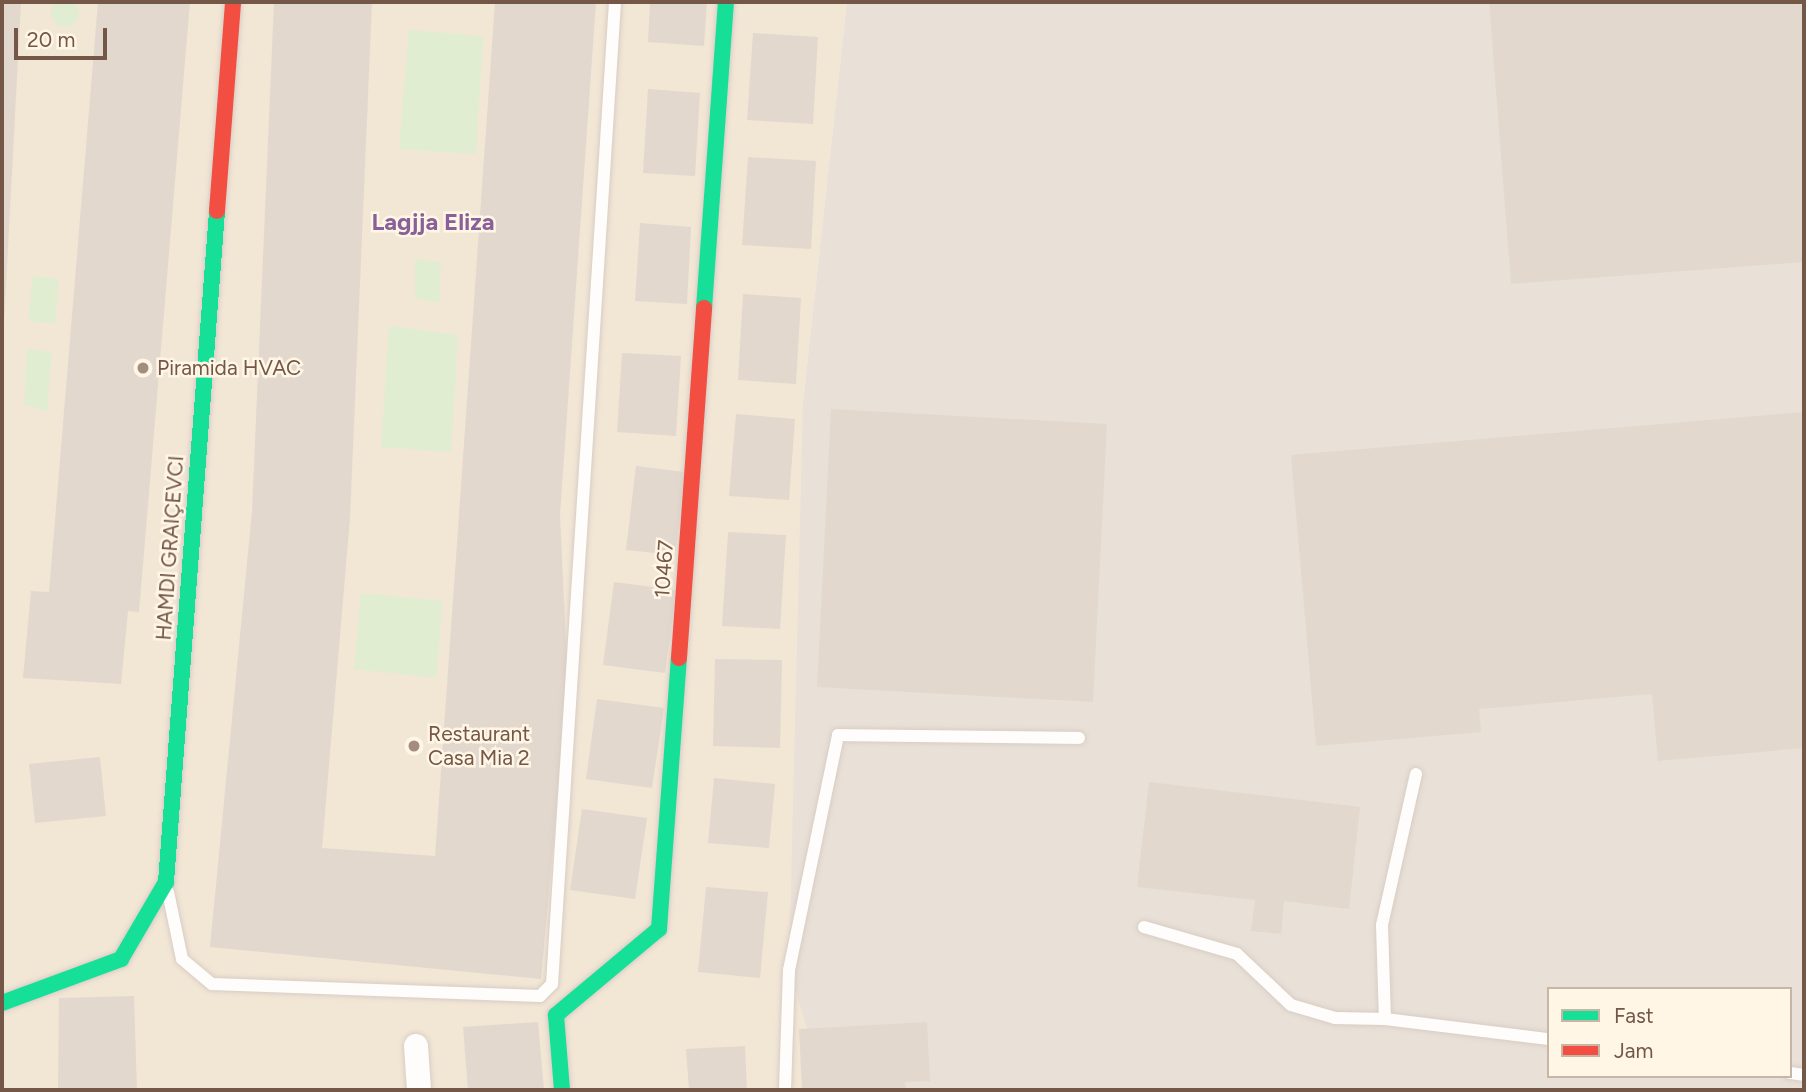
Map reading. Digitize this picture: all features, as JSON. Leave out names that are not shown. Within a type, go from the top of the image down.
[{"type":"street","name":"HAMDI GRAIÇEVCI","points":[[2,1003],[121,959],[166,882],[233,2]]},
{"type":"street","name":"10467","points":[[562,1090],[556,1015],[659,929],[726,2]]},
{"type":"street","points":[[415,1046],[419,1090]]},
{"type":"lane","points":[[166,882],[182,959],[212,984],[540,996],[552,984],[615,2]]},
{"type":"lane","points":[[785,1090],[789,970],[838,735],[1079,738]]},
{"type":"lane","points":[[1385,1019],[1382,925],[1416,774]]},
{"type":"lane","points":[[1144,927],[1237,954],[1292,1005],[1335,1018],[1385,1019],[1547,1039]]},
{"type":"shaded area","points":[[2,2],[847,2],[803,403],[834,1090],[2,1090]]},
{"type":"shaded area","points":[[847,2],[1804,2],[1804,1090],[826,1090],[789,970],[803,403]]},
{"type":"green space","points":[[65,-1],[75,3],[79,13],[75,23],[65,27],[55,23],[51,13],[55,3]]},
{"type":"green space","points":[[409,30],[483,36],[476,154],[399,149]]},
{"type":"green space","points":[[415,259],[441,262],[439,303],[415,298]]},
{"type":"green space","points":[[33,276],[59,279],[55,324],[28,321]]},
{"type":"green space","points":[[389,326],[458,335],[451,452],[381,447]]},
{"type":"green space","points":[[27,349],[52,352],[47,411],[24,405]]},
{"type":"green space","points":[[361,593],[443,601],[436,678],[354,669]]},
{"type":"building","points":[[2,2],[21,2],[4,323],[2,323]]},
{"type":"building","points":[[98,2],[190,2],[139,612],[128,611],[121,684],[23,678],[31,591],[49,592]]},
{"type":"building","points":[[274,2],[372,2],[350,518],[322,848],[435,856],[495,2],[596,2],[560,515],[568,684],[541,979],[210,947],[252,511]]},
{"type":"building","points":[[650,2],[707,2],[704,46],[648,42]]},
{"type":"building","points":[[1489,2],[1804,2],[1804,262],[1511,284]]},
{"type":"building","points":[[753,33],[818,37],[813,124],[747,120]]},
{"type":"building","points":[[648,89],[700,93],[695,176],[643,173]]},
{"type":"building","points":[[748,157],[816,161],[811,249],[742,245]]},
{"type":"building","points":[[640,223],[691,227],[687,304],[635,301]]},
{"type":"building","points":[[743,294],[801,298],[796,384],[738,380]]},
{"type":"building","points":[[622,353],[681,356],[676,436],[617,432]]},
{"type":"building","points":[[831,409],[1107,424],[1093,702],[817,687]]},
{"type":"building","points":[[1804,412],[1804,748],[1658,761],[1652,694],[1479,709],[1481,732],[1316,746],[1291,455]]},
{"type":"building","points":[[736,414],[795,419],[789,500],[729,496]]},
{"type":"building","points":[[636,466],[685,472],[675,555],[626,550]]},
{"type":"building","points":[[728,532],[786,535],[780,629],[722,626]]},
{"type":"building","points":[[614,582],[676,590],[665,673],[603,665]]},
{"type":"building","points":[[715,659],[782,660],[780,748],[713,746]]},
{"type":"building","points":[[597,699],[664,708],[652,788],[586,779]]},
{"type":"building","points":[[100,757],[106,816],[35,823],[29,764]]},
{"type":"building","points":[[714,778],[775,784],[769,848],[708,843]]},
{"type":"building","points":[[1149,782],[1360,807],[1349,909],[1284,901],[1281,934],[1251,931],[1255,900],[1137,887]]},
{"type":"building","points":[[582,809],[647,818],[635,899],[570,890]]},
{"type":"building","points":[[706,887],[768,892],[760,978],[698,972]]},
{"type":"building","points":[[134,996],[137,1090],[58,1090],[59,998]]},
{"type":"building","points":[[538,1022],[544,1090],[468,1090],[463,1027]]},
{"type":"building","points":[[927,1022],[930,1081],[905,1082],[906,1090],[802,1090],[799,1029]]},
{"type":"building","points":[[745,1046],[747,1090],[689,1090],[686,1049]]},
{"type":"traffic: fast","points":[[704,308],[726,2]]},
{"type":"traffic: fast","points":[[2,1003],[121,959],[166,882],[217,211]]},
{"type":"traffic: fast","points":[[562,1090],[556,1015],[659,929],[679,658]]},
{"type":"traffic: jam","points":[[217,211],[233,2]]},
{"type":"traffic: jam","points":[[679,658],[704,308]]},
{"type":"place","name":"Piramida HVAC","points":[[143,368]]},
{"type":"place","name":"Restaurant Casa Mia 2","points":[[414,746]]},
{"type":"district","name":"Lagjja Eliza","points":[[433,222]]}]
